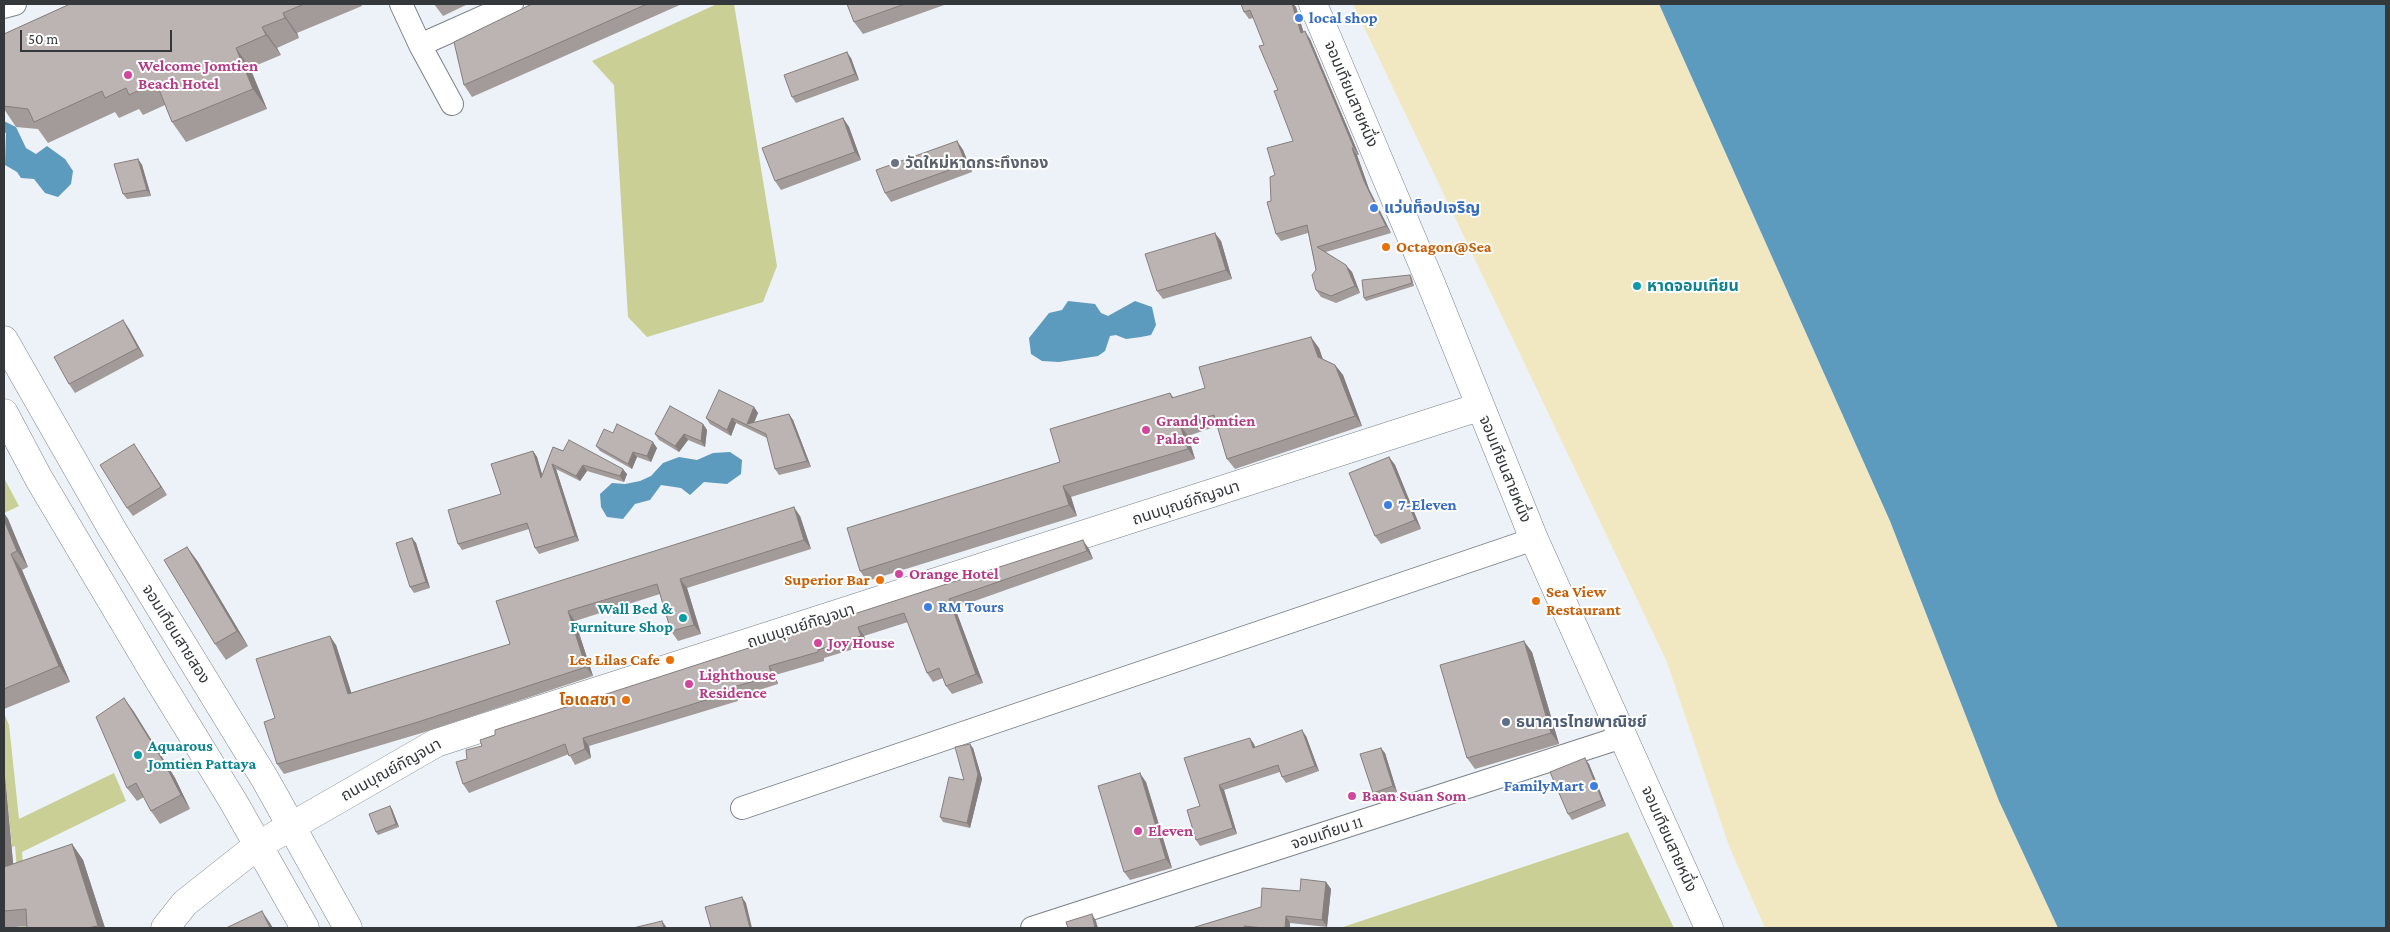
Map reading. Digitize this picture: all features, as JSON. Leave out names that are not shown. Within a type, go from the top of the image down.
[{"type":"street","points":[[4,7],[15,4]]},
{"type":"street","points":[[401,4],[420,45],[452,104]]},
{"type":"street","points":[[420,45],[512,4]]},
{"type":"street","name":"จอมเทียนสายหนึ่ง","points":[[1314,4],[1432,286],[1479,407],[1534,539],[1709,928]]},
{"type":"street","name":"จอมเทียนสายสอง","points":[[4,340],[112,529],[265,779],[348,928]]},
{"type":"street","name":"ถนนบุณย์กัญจนา","points":[[165,928],[185,903],[257,846],[436,743],[1479,407]]},
{"type":"street","points":[[4,413],[39,479],[152,669],[234,801],[257,846],[305,928]]},
{"type":"street","points":[[742,808],[1534,539]]},
{"type":"street","name":"จอมเทียน 11","points":[[1032,928],[1622,737]]},
{"type":"green space","points":[[717,4],[734,4],[777,266],[763,302],[647,337],[628,317],[614,85],[592,61]]},
{"type":"green space","points":[[4,478],[19,506],[4,513]]},
{"type":"green space","points":[[4,713],[9,725],[19,819],[114,773],[126,801],[22,852],[28,928],[22,928],[15,846],[12,847],[4,766]]},
{"type":"green space","points":[[1628,832],[1674,928],[1340,928]]},
{"type":"sand","name":"หาดจอมเทียน","points":[[1353,4],[1659,4],[1890,521],[1999,801],[2058,928],[1765,928],[1729,846],[1667,662]]},
{"type":"water","points":[[1659,4],[2386,4],[2386,928],[2058,928],[1999,801],[1890,521]]},
{"type":"water","points":[[4,121],[16,127],[26,148],[36,154],[47,146],[65,159],[73,171],[71,184],[58,197],[45,193],[34,179],[21,178],[17,172],[5,165],[6,133],[4,132]]},
{"type":"water","points":[[1068,301],[1095,304],[1101,313],[1108,316],[1135,301],[1152,307],[1156,325],[1151,335],[1126,339],[1116,335],[1110,336],[1105,351],[1098,356],[1059,362],[1042,361],[1031,354],[1029,338],[1049,313],[1062,310]]},
{"type":"water","points":[[730,452],[742,460],[741,474],[727,484],[704,482],[690,495],[681,488],[661,485],[650,500],[635,504],[623,519],[607,517],[601,507],[600,494],[612,483],[625,484],[640,481],[651,476],[663,463],[679,457],[697,460],[713,453]]},
{"type":"building","name":"Welcome Jomtien Beach Hotel","points":[[70,4],[304,4],[283,13],[285,18],[262,27],[266,35],[236,48],[253,89],[172,122],[156,82],[129,95],[126,88],[105,98],[102,91],[34,122],[28,109],[4,106],[4,34]]},
{"type":"building","points":[[532,4],[647,4],[464,85],[454,42]]},
{"type":"building","points":[[847,4],[905,4],[854,22]]},
{"type":"building","points":[[1241,4],[1292,4],[1301,33],[1305,31],[1354,148],[1352,148],[1364,181],[1386,226],[1317,247],[1346,265],[1355,286],[1331,296],[1316,290],[1312,275],[1316,270],[1307,225],[1276,234],[1267,202],[1271,201],[1270,177],[1275,175],[1267,148],[1293,141],[1274,91],[1278,90],[1259,46],[1264,45],[1250,10],[1244,12]]},
{"type":"building","points":[[847,52],[855,74],[792,97],[784,75]]},
{"type":"building","points":[[843,118],[855,152],[775,181],[762,148]]},
{"type":"building","points":[[957,141],[966,164],[885,193],[876,170]]},
{"type":"building","points":[[138,159],[147,190],[123,194],[114,164]]},
{"type":"building","points":[[1215,233],[1226,270],[1157,291],[1145,254]]},
{"type":"building","points":[[1410,275],[1412,283],[1364,298],[1362,280]]},
{"type":"building","points":[[123,320],[138,348],[69,384],[54,357]]},
{"type":"building","points":[[1311,337],[1318,357],[1335,365],[1355,416],[1227,459],[1214,415],[1180,425],[1188,449],[1063,486],[1069,505],[860,571],[847,528],[1060,462],[1050,429],[1170,393],[1172,398],[1205,388],[1199,367]]},
{"type":"building","points":[[719,390],[754,407],[747,424],[789,414],[807,461],[775,469],[766,434],[732,418],[727,430],[706,418]]},
{"type":"building","points":[[670,406],[703,424],[701,441],[684,434],[675,446],[655,434]]},
{"type":"building","points":[[617,424],[653,442],[647,456],[633,452],[628,464],[596,446],[604,429],[613,433]]},
{"type":"building","points":[[569,440],[623,469],[620,476],[583,465],[576,476],[552,464],[575,536],[535,548],[527,523],[458,544],[448,510],[501,494],[491,464],[533,451],[541,478],[553,447],[563,451]]},
{"type":"building","points":[[134,444],[161,487],[127,508],[100,465]]},
{"type":"building","name":"7-Eleven","points":[[1389,457],[1415,520],[1375,536],[1349,473]]},
{"type":"building","points":[[794,507],[804,540],[680,579],[694,625],[671,631],[657,584],[568,611],[586,667],[418,722],[277,764],[264,722],[275,718],[256,659],[330,636],[348,694],[510,644],[496,601]]},
{"type":"building","points":[[4,520],[17,551],[11,554],[59,666],[4,689]]},
{"type":"building","points":[[412,538],[426,582],[410,587],[396,543]]},
{"type":"building","points":[[1083,540],[1087,551],[949,599],[976,674],[946,686],[939,668],[927,673],[904,613],[858,627],[861,636],[818,650],[818,652],[769,666],[772,676],[730,688],[732,692],[583,738],[585,749],[569,756],[565,744],[463,784],[456,762],[467,759],[466,750],[482,746],[480,740],[495,735],[495,730]]},
{"type":"building","points":[[187,547],[237,631],[215,644],[164,560]]},
{"type":"building","name":"ธนาคารไทยพาณิชย์","points":[[1524,641],[1551,733],[1467,758],[1440,665]]},
{"type":"building","name":"Aquarous Jomtien Pattaya","points":[[124,698],[165,764],[181,795],[151,811],[136,783],[127,788],[96,717]]},
{"type":"building","points":[[1302,730],[1315,766],[1282,777],[1278,765],[1219,785],[1233,828],[1196,840],[1187,810],[1200,806],[1184,758],[1250,738],[1253,748]]},
{"type":"building","points":[[970,744],[978,774],[967,823],[940,817],[949,777],[964,780],[955,747]]},
{"type":"building","points":[[1381,748],[1393,786],[1373,793],[1360,754]]},
{"type":"building","points":[[1585,758],[1602,800],[1568,814],[1550,772]]},
{"type":"building","name":"Eleven","points":[[1140,773],[1166,859],[1124,872],[1098,786]]},
{"type":"building","points":[[390,806],[396,824],[376,832],[369,814]]},
{"type":"building","points":[[72,844],[98,926],[87,928],[27,928],[26,909],[4,911],[4,867]]},
{"type":"building","points":[[1301,879],[1326,882],[1322,920],[1286,916],[1285,928],[1244,926],[1245,928],[1192,928],[1261,907],[1262,888],[1300,891]]},
{"type":"building","points":[[742,897],[750,928],[711,928],[705,907]]},
{"type":"building","points":[[262,911],[270,928],[226,928]]},
{"type":"building","points":[[1092,914],[1095,928],[1068,928],[1066,922]]},
{"type":"building","points":[[662,921],[664,928],[633,928]]},
{"type":"place","name":"local shop","points":[[1299,18]]},
{"type":"place","name":"Welcome Jomtien Beach Hotel","points":[[128,75]]},
{"type":"place","name":"วัดใหม่หาดกระทึงทอง","points":[[895,163]]},
{"type":"place","name":"แว่นท็อปเจริญ","points":[[1374,208]]},
{"type":"place","name":"Octagon@Sea","points":[[1386,247]]},
{"type":"place","name":"หาดจอมเทียน","points":[[1637,286]]},
{"type":"place","name":"Grand Jomtien Palace","points":[[1146,430]]},
{"type":"place","name":"7-Eleven","points":[[1388,505]]},
{"type":"place","name":"Orange Hotel","points":[[899,574]]},
{"type":"place","name":"Superior Bar","points":[[880,580]]},
{"type":"place","name":"Sea View Restaurant","points":[[1536,601]]},
{"type":"place","name":"RM Tours","points":[[928,607]]},
{"type":"place","name":"Wall Bed & Furniture Shop","points":[[683,618]]},
{"type":"place","name":"Joy House","points":[[818,643]]},
{"type":"place","name":"Les Lilas Cafe","points":[[670,660]]},
{"type":"place","name":"Lighthouse Residence","points":[[689,684]]},
{"type":"place","name":"โอเดสซา","points":[[626,700]]},
{"type":"place","name":"ธนาคารไทยพาณิชย์","points":[[1506,722]]},
{"type":"place","name":"Aquarous Jomtien Pattaya","points":[[138,755]]},
{"type":"place","name":"FamilyMart","points":[[1594,786]]},
{"type":"place","name":"Baan Suan Som","points":[[1352,796]]},
{"type":"place","name":"Eleven","points":[[1138,831]]}]
